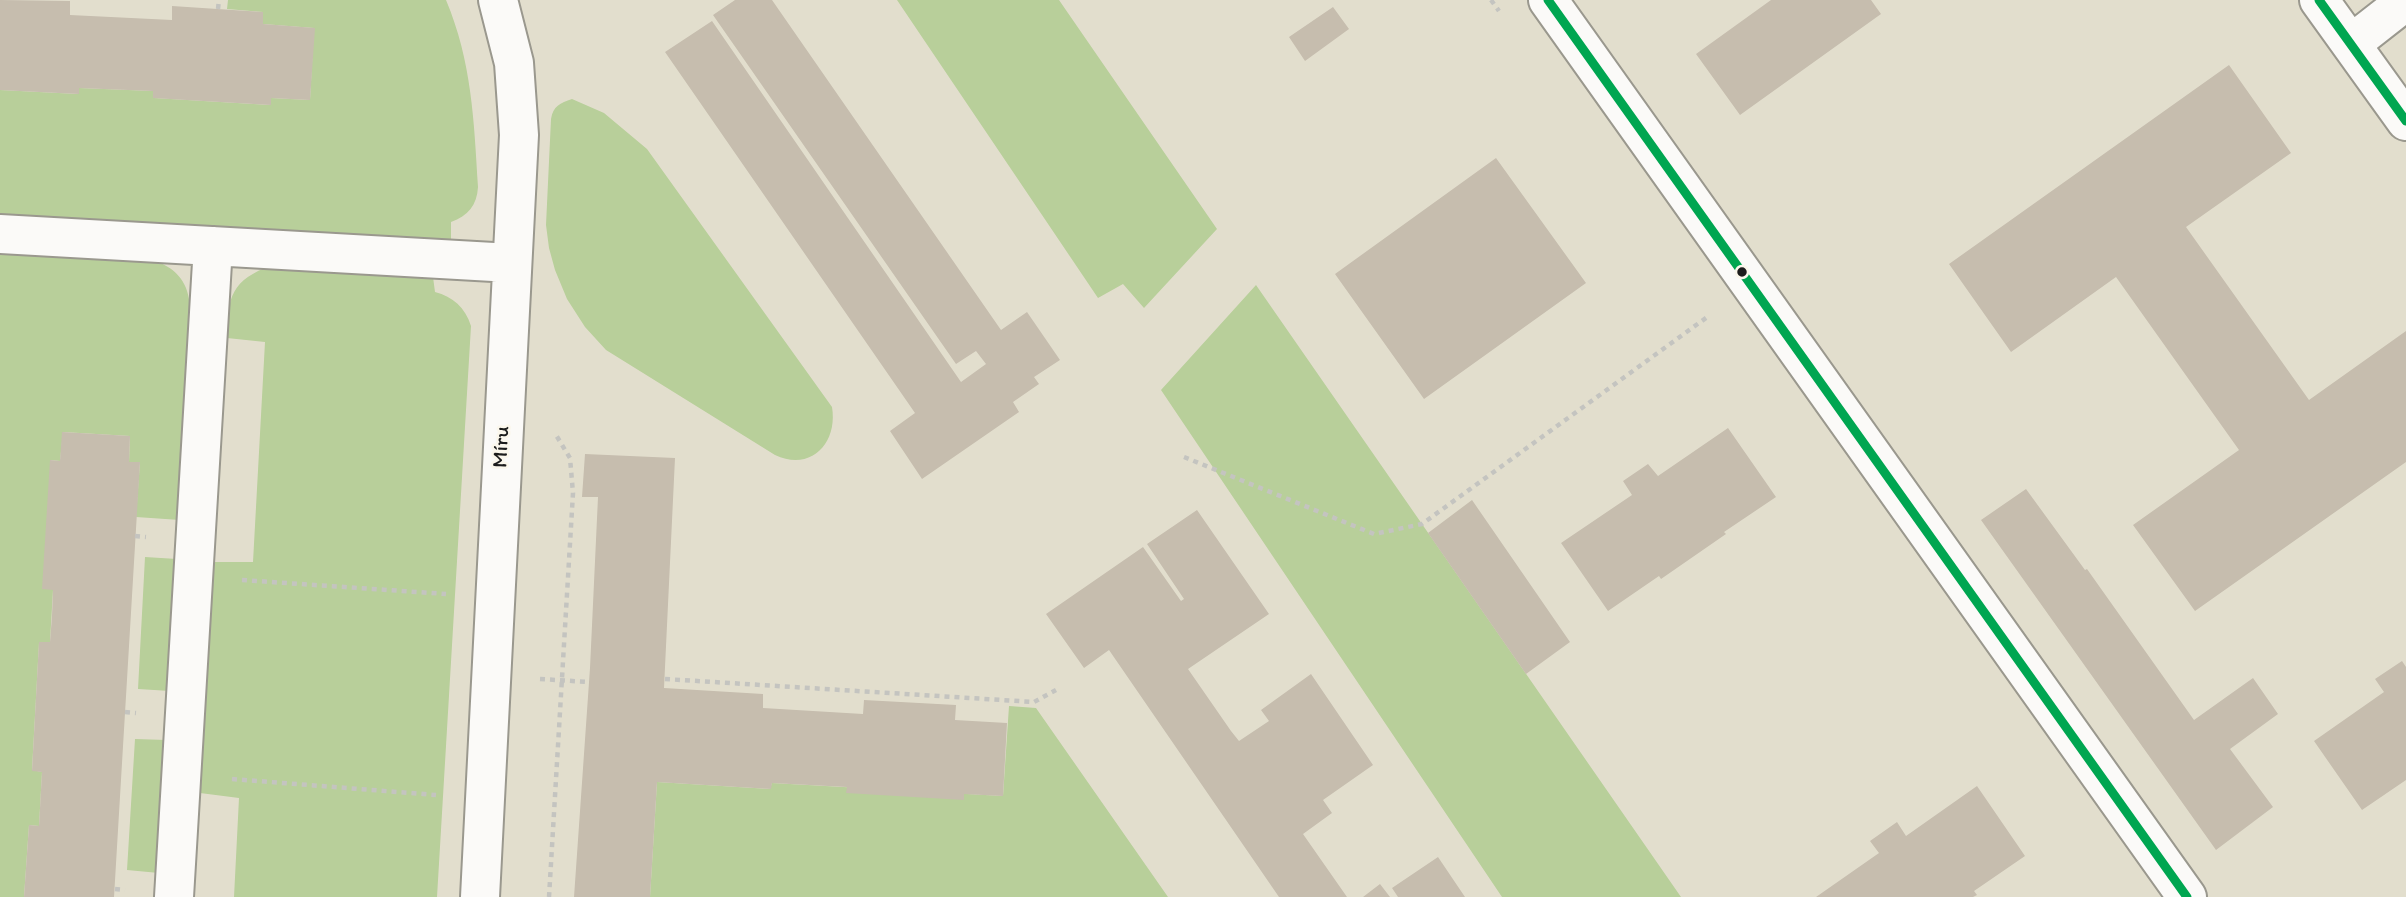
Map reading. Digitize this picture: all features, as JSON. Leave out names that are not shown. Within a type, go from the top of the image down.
[{"type":"street","name":"Míru","points":[[480,897],[519,135],[512,50],[498,0]]},
{"type":"street","points":[[1548,0],[2186,897]]},
{"type":"street","points":[[2319,0],[2406,121]]},
{"type":"street","points":[[2351,44],[2406,1]]},
{"type":"street","points":[[0,233],[511,263]]},
{"type":"street","points":[[174,897],[213,246]]},
{"type":"path","points":[[218,9],[219,0]]},
{"type":"path","points":[[1184,457],[1374,534],[1422,524],[1714,312]]},
{"type":"path","points":[[549,897],[573,493],[570,458],[556,435]]},
{"type":"path","points":[[195,576],[450,595]]},
{"type":"path","points":[[542,679],[589,682]]},
{"type":"path","points":[[665,679],[1034,702],[1056,690]]},
{"type":"path","points":[[182,774],[438,796]]},
{"type":"green space","points":[[228,0],[446,0],[455,23],[466,69],[473,115],[478,187],[471,209],[451,222],[451,239],[442,242],[0,216],[0,90],[78,94],[79,88],[153,91],[154,98],[270,105],[271,98],[310,100],[314,28],[263,24],[263,12],[227,9]]},
{"type":"green space","points":[[897,0],[1059,0],[1217,229],[1144,308],[1123,284],[1098,298]]},
{"type":"green space","points":[[572,99],[604,113],[647,149],[832,407],[831,432],[819,451],[800,460],[775,455],[606,350],[585,327],[567,299],[555,270],[546,225],[551,119],[558,106]]},
{"type":"green space","points":[[0,251],[155,261],[170,268],[181,278],[190,308],[180,520],[136,517],[140,462],[129,462],[130,436],[63,432],[60,461],[50,460],[53,590],[50,642],[39,643],[32,770],[42,772],[39,826],[29,825],[24,897],[0,897]]},
{"type":"green space","points":[[265,268],[433,277],[435,292],[458,304],[471,326],[437,897],[234,897],[239,798],[200,793],[199,772],[213,562],[253,562],[265,342],[227,338],[228,314],[232,296],[237,288],[244,280]]},
{"type":"green space","points":[[1256,285],[1681,897],[1502,897],[1161,390]]},
{"type":"green space","points":[[145,557],[177,559],[170,691],[138,689]]},
{"type":"green space","points":[[1009,706],[1036,708],[1168,897],[650,897],[657,782],[770,789],[772,783],[1003,796]]},
{"type":"green space","points":[[135,739],[167,740],[159,873],[127,870]]},
{"type":"building","points":[[0,0],[70,1],[70,15],[172,20],[172,6],[263,12],[263,24],[315,28],[310,100],[271,98],[271,105],[153,98],[153,91],[79,88],[79,94],[0,90]]},
{"type":"building","points":[[735,0],[772,0],[1001,330],[1027,312],[1060,360],[1034,377],[1039,384],[1013,402],[1019,412],[922,479],[890,431],[915,413],[665,52],[712,21],[961,382],[986,364],[976,351],[956,364],[713,15]]},
{"type":"building","points":[[1771,0],[1871,0],[1881,14],[1740,115],[1696,54]]},
{"type":"building","points":[[1333,7],[1349,29],[1305,61],[1289,37]]},
{"type":"building","points":[[2229,65],[2291,153],[2186,227],[2309,400],[2406,331],[2406,462],[2195,611],[2133,525],[2239,450],[2116,277],[2011,352],[1949,264]]},
{"type":"building","points":[[1496,158],[1586,283],[1424,399],[1335,274]]},
{"type":"building","points":[[1728,428],[1776,497],[1661,579],[1659,576],[1608,611],[1561,543],[1632,495],[1623,481],[1648,464],[1658,476]]},
{"type":"building","points":[[62,432],[130,436],[129,462],[140,462],[114,897],[24,897],[29,825],[39,826],[42,772],[32,771],[39,642],[50,642],[52,616],[53,590],[42,589],[50,460],[60,461]]},
{"type":"building","points":[[585,454],[675,458],[664,688],[763,694],[763,708],[863,714],[864,700],[956,705],[955,720],[1007,723],[1003,796],[964,794],[964,800],[846,793],[847,787],[772,783],[771,789],[657,782],[650,897],[574,897],[590,668],[598,497],[582,497]]},
{"type":"building","points":[[2026,489],[2085,570],[2087,569],[2194,720],[2253,678],[2278,714],[2230,749],[2273,807],[2216,850],[1981,520]]},
{"type":"building","points":[[1472,500],[1570,642],[1526,674],[1428,533]]},
{"type":"building","points":[[1197,510],[1269,614],[1188,669],[1239,741],[1269,721],[1261,710],[1311,674],[1373,765],[1323,800],[1332,813],[1303,834],[1347,897],[1279,897],[1109,650],[1084,668],[1046,614],[1143,547],[1181,601],[1184,599],[1147,544]]},
{"type":"building","points":[[2402,661],[2406,667],[2406,780],[2362,810],[2314,741],[2384,692],[2375,679]]},
{"type":"building","points":[[1977,786],[2025,856],[1974,891],[1977,895],[1816,897],[1879,853],[1870,841],[1897,822],[1906,836]]},
{"type":"building","points":[[1438,857],[1465,897],[1398,897],[1392,888]]},
{"type":"building","points":[[1380,884],[1390,897],[1363,897]]},
{"type":"transit line","points":[[1548,0],[2187,897]]},
{"type":"transit line","points":[[2319,0],[2406,121]]}]
